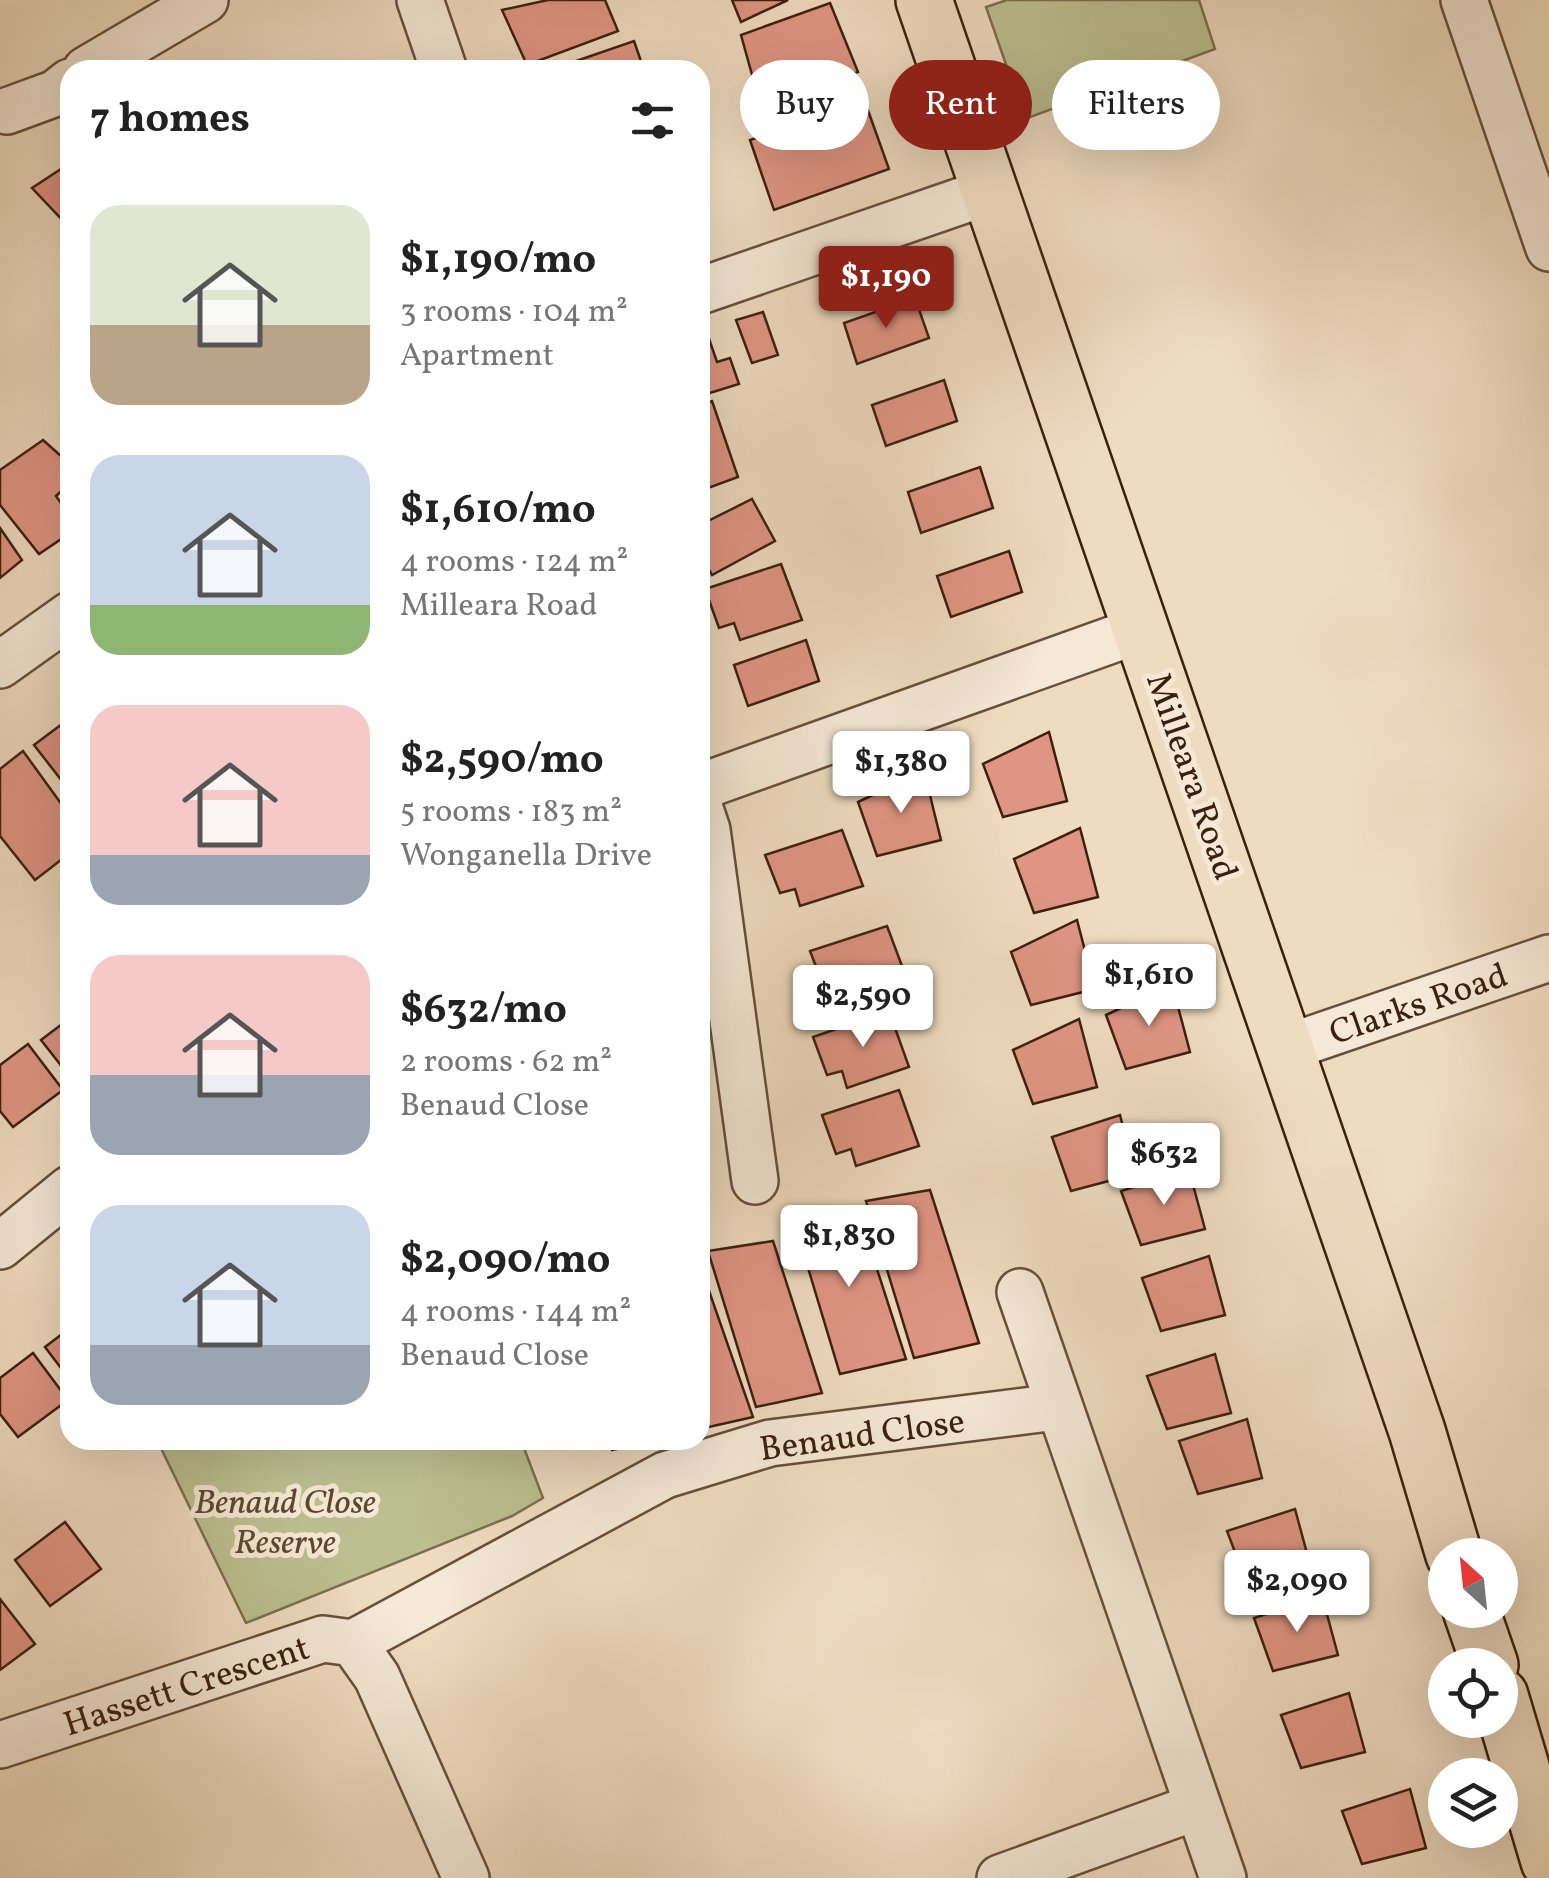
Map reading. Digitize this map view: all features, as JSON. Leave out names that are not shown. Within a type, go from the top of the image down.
[{"type":"main road","name":"Milleara Road","points":[[924,0],[1418,1432],[1449,1538]]},
{"type":"main road","points":[[1512,1738],[1549,1861]]},
{"type":"street","points":[[99,60],[206,0]]},
{"type":"street","points":[[420,0],[441,60]]},
{"type":"street","points":[[1464,0],[1549,248]]},
{"type":"street","points":[[2,101],[60,78]]},
{"type":"street","points":[[710,288],[990,191]]},
{"type":"street","points":[[0,665],[60,622]]},
{"type":"street","points":[[710,782],[1142,629]]},
{"type":"street","points":[[710,852],[755,1180]]},
{"type":"street","name":"Clarks Road","points":[[1286,1048],[1549,958]]},
{"type":"street","points":[[0,1246],[60,1197]]},
{"type":"street","points":[[1020,1292],[1222,1878]]},
{"type":"street","name":"Benaud Close","points":[[353,1643],[665,1475],[770,1443],[1057,1407]]},
{"type":"street","name":"Hassett Crescent","points":[[0,1746],[323,1640],[353,1643],[377,1677],[466,1878]]},
{"type":"street","points":[[1000,1878],[1196,1806]]},
{"type":"green space","points":[[1007,0],[1199,0],[1215,49],[1185,60],[1052,60],[1052,109],[1032,116],[1032,60],[1004,60],[986,7]]},
{"type":"green space","name":"Benaud Close Reserve","points":[[162,1450],[525,1450],[543,1498],[512,1516],[246,1623]]},
{"type":"building","points":[[548,0],[605,0],[618,31],[540,60],[525,60],[502,10]]},
{"type":"building","points":[[732,0],[788,0],[741,22]]},
{"type":"building","points":[[830,3],[853,60],[748,60],[741,35]]},
{"type":"building","points":[[634,41],[641,60],[579,60]]},
{"type":"building","points":[[869,113],[889,169],[774,210],[753,150],[869,150]]},
{"type":"building","points":[[60,170],[60,217],[32,188]]},
{"type":"building","points":[[915,298],[929,338],[857,364],[844,323]]},
{"type":"building","points":[[763,312],[778,355],[752,363],[736,320]]},
{"type":"building","points":[[710,342],[717,362],[730,358],[739,384],[710,393]]},
{"type":"building","points":[[944,380],[957,421],[886,446],[872,405]]},
{"type":"building","points":[[710,402],[738,477],[710,487]]},
{"type":"building","points":[[43,440],[60,455],[60,492],[56,496],[60,502],[60,540],[39,554],[0,505],[0,470]]},
{"type":"building","points":[[980,467],[993,508],[921,533],[908,492]]},
{"type":"building","points":[[752,499],[775,541],[712,575],[710,520]]},
{"type":"building","points":[[0,528],[22,560],[0,578]]},
{"type":"building","points":[[1009,551],[1022,592],[951,617],[937,576]]},
{"type":"building","points":[[781,564],[802,620],[740,640],[734,623],[719,628],[710,603],[710,587]]},
{"type":"building","points":[[806,640],[819,681],[748,706],[734,665]]},
{"type":"building","points":[[60,726],[60,778],[34,745]]},
{"type":"building","points":[[1049,732],[1067,801],[1003,817],[983,764]]},
{"type":"building","points":[[23,751],[60,802],[60,861],[35,880],[0,836],[0,769]]},
{"type":"building","points":[[924,771],[941,840],[877,856],[858,802]]},
{"type":"building","points":[[1080,828],[1098,897],[1034,913],[1014,859]]},
{"type":"building","points":[[842,830],[863,886],[800,906],[795,889],[780,893],[765,855]]},
{"type":"building","points":[[1077,920],[1095,989],[1031,1005],[1011,952]]},
{"type":"building","points":[[887,926],[908,982],[845,1002],[840,985],[825,990],[810,951]]},
{"type":"building","points":[[1172,984],[1190,1052],[1126,1069],[1106,1015]]},
{"type":"building","points":[[889,1011],[909,1067],[847,1088],[842,1071],[827,1075],[813,1037]]},
{"type":"building","points":[[1079,1019],[1097,1087],[1033,1104],[1013,1050]]},
{"type":"building","points":[[60,1026],[60,1064],[41,1040]]},
{"type":"building","points":[[28,1044],[60,1086],[60,1092],[13,1127],[0,1111],[0,1065]]},
{"type":"building","points":[[899,1090],[919,1146],[856,1166],[851,1149],[836,1154],[822,1115]]},
{"type":"building","points":[[1120,1115],[1135,1174],[1071,1191],[1052,1137]]},
{"type":"building","points":[[1189,1170],[1205,1229],[1141,1245],[1121,1191]]},
{"type":"building","points":[[930,1190],[979,1343],[914,1358],[866,1201]]},
{"type":"building","points":[[857,1207],[906,1359],[840,1374],[793,1218]]},
{"type":"building","points":[[773,1241],[822,1393],[756,1407],[710,1251]]},
{"type":"building","points":[[1209,1256],[1225,1315],[1161,1331],[1142,1278]]},
{"type":"building","points":[[710,1294],[753,1417],[710,1427]]},
{"type":"building","points":[[60,1336],[60,1367],[45,1347]]},
{"type":"building","points":[[33,1353],[60,1389],[60,1406],[18,1437],[0,1414],[0,1378]]},
{"type":"building","points":[[1215,1354],[1231,1413],[1167,1429],[1147,1376]]},
{"type":"building","points":[[1247,1419],[1262,1478],[1198,1494],[1179,1441]]},
{"type":"building","points":[[1295,1509],[1311,1568],[1247,1584],[1227,1531]]},
{"type":"building","points":[[65,1522],[101,1569],[50,1606],[15,1560]]},
{"type":"building","points":[[1322,1596],[1338,1655],[1273,1671],[1254,1618]]},
{"type":"building","points":[[0,1599],[35,1644],[0,1670]]},
{"type":"building","points":[[1349,1693],[1365,1752],[1301,1768],[1281,1715]]},
{"type":"building","points":[[1410,1789],[1426,1848],[1362,1864],[1342,1811]]}]
